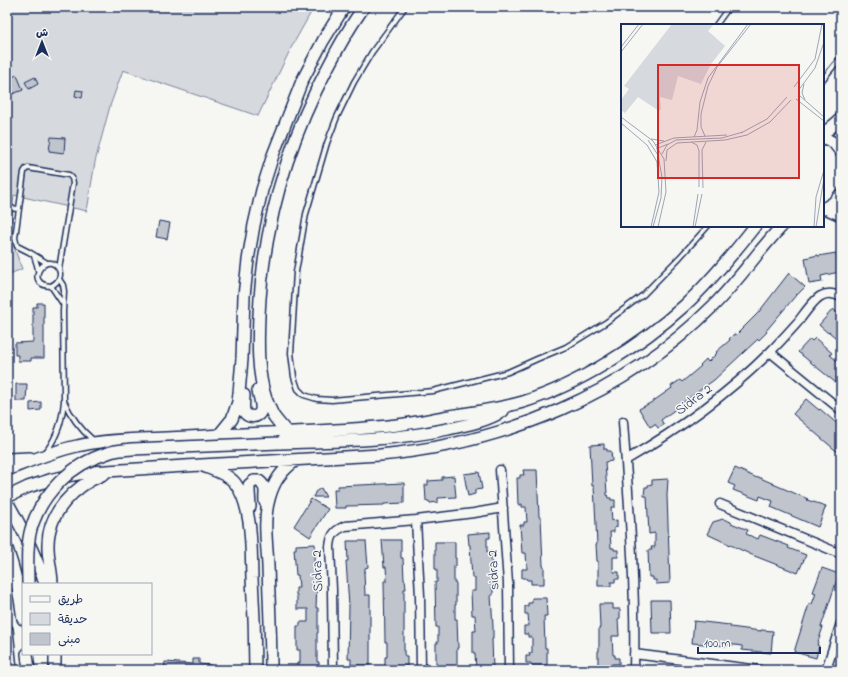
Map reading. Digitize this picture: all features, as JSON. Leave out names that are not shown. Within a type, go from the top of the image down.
[{"type":"street","points":[[219,436],[232,419],[239,393],[242,359],[244,296],[248,260],[254,225],[264,183],[277,143],[302,81],[323,41],[344,7]]},
{"type":"street","points":[[287,432],[275,418],[268,404],[260,376],[260,295],[270,224],[276,198],[300,126],[317,87],[337,50],[364,7]]},
{"type":"street","points":[[824,132],[841,119]]},
{"type":"street","points":[[824,138],[834,144],[841,152]]},
{"type":"street","points":[[824,208],[833,203],[841,194]]},
{"type":"street","points":[[824,208],[841,215]]},
{"type":"street","points":[[7,470],[41,456],[61,450],[96,443],[399,425],[512,405],[537,397],[597,369],[656,329],[684,306],[709,281],[754,227]]},
{"type":"street","points":[[7,497],[40,483],[65,476],[91,472],[406,453],[485,437],[510,429],[554,413],[584,399],[607,387],[652,358],[713,307],[731,288],[781,227]]},
{"type":"street","name":"Sidra 2","points":[[626,460],[665,437],[702,412],[737,383],[770,352],[821,296],[828,293],[836,294],[841,297]]},
{"type":"street","points":[[770,352],[841,410]]},
{"type":"street","points":[[242,359],[245,369],[244,412],[250,417],[258,416],[261,409],[256,374],[259,361]]},
{"type":"street","points":[[28,583],[27,560],[31,530],[46,497],[72,470],[87,461],[108,453],[132,448],[366,440],[410,436],[474,423],[488,418],[512,405]]},
{"type":"street","points":[[623,422],[633,556],[634,670]]},
{"type":"street","points":[[7,459],[41,456]]},
{"type":"street","points":[[266,512],[276,481],[281,473],[296,460]]},
{"type":"street","points":[[201,465],[229,478],[236,484],[243,499],[249,521]]},
{"type":"street","points":[[52,583],[48,547],[50,532],[58,511],[70,496],[87,482],[96,477],[117,470]]},
{"type":"street","name":"sidra 2","points":[[500,470],[508,584],[508,670]]},
{"type":"street","points":[[255,670],[249,521],[249,485],[254,481],[259,481],[264,485],[265,490],[264,498],[266,512],[271,670]]},
{"type":"street","points":[[7,503],[31,547],[40,567],[45,583]]},
{"type":"street","points":[[720,504],[841,554]]},
{"type":"street","name":"Sidra 2","points":[[333,670],[330,547],[331,540],[338,529],[344,526],[445,517],[503,508]]},
{"type":"street","points":[[416,520],[420,596],[421,670]]},
{"type":"street","points":[[7,549],[18,586],[22,612]]},
{"type":"street","points":[[826,670],[841,623]]},
{"type":"street","points":[[7,630],[11,670]]},
{"type":"street","points":[[634,654],[760,670]]},
{"type":"street","points":[[27,655],[29,670]]},
{"type":"street","points":[[29,670],[31,655]]},
{"type":"street","points":[[55,655],[55,670]]},
{"type":"lane","points":[[405,7],[372,52],[354,82],[337,117],[306,214],[296,272],[291,353],[294,377],[298,389],[304,394],[317,399],[332,400],[433,391],[508,372],[566,347],[605,323],[643,295],[707,227]]},
{"type":"lane","points":[[717,24],[729,7]]},
{"type":"lane","points":[[824,78],[841,57]]},
{"type":"lane","points":[[33,254],[36,259],[38,280],[46,286],[55,284],[60,276],[59,269],[72,183],[72,178],[69,175],[26,168],[24,172],[14,238],[15,242],[20,248],[33,254],[47,263],[54,264],[59,269]]},
{"type":"lane","points":[[7,208],[19,210]]},
{"type":"lane","points":[[38,270],[43,264],[47,263]]},
{"type":"lane","points":[[41,456],[52,443],[59,430],[63,416],[64,291],[63,285],[59,279]]},
{"type":"lane","points":[[51,286],[63,304]]},
{"type":"lane","points":[[64,401],[69,413],[77,424],[96,443]]},
{"type":"green space","points":[[7,7],[314,7],[291,48],[258,116],[123,70],[110,106],[95,162],[87,211],[14,195],[10,236],[22,269],[7,275]]},
{"type":"building","points":[[17,75],[23,90],[7,96],[7,79]]},
{"type":"building","points":[[35,77],[38,84],[29,89],[25,82]]},
{"type":"building","points":[[76,90],[83,91],[82,98],[75,96]]},
{"type":"building","points":[[51,137],[65,138],[64,153],[49,151]]},
{"type":"building","points":[[159,221],[170,223],[167,239],[156,237]]},
{"type":"building","points":[[836,253],[839,272],[821,276],[822,282],[809,284],[805,258]]},
{"type":"building","points":[[789,273],[805,287],[797,294],[766,331],[767,332],[714,380],[661,420],[664,425],[658,428],[655,424],[650,427],[639,409],[672,388],[671,386],[680,380],[682,382],[701,366],[700,365],[706,359],[708,362],[734,334],[736,335],[758,313]]},
{"type":"building","points":[[37,303],[44,303],[44,358],[31,358],[31,361],[18,361],[18,355],[15,355],[15,343],[33,342],[33,307],[37,307]]},
{"type":"building","points":[[833,309],[841,316],[841,342],[819,325]]},
{"type":"building","points":[[815,338],[832,353],[830,355],[841,364],[841,387],[798,352],[810,339],[812,341]]},
{"type":"building","points":[[16,384],[27,384],[26,401],[16,401]]},
{"type":"building","points":[[806,399],[841,427],[841,455],[793,414]]},
{"type":"building","points":[[41,402],[41,410],[30,411],[30,403]]},
{"type":"building","points":[[604,444],[604,449],[611,451],[612,461],[605,462],[607,494],[608,498],[615,500],[615,507],[611,507],[612,521],[617,520],[617,527],[614,528],[614,532],[610,532],[611,548],[618,550],[618,557],[613,557],[613,569],[614,572],[619,572],[619,579],[615,579],[615,582],[611,582],[611,586],[598,586],[594,486],[592,486],[590,445]]},
{"type":"building","points":[[735,468],[808,499],[807,500],[826,506],[818,527],[771,507],[773,501],[760,496],[759,500],[733,490],[735,486],[728,483]]},
{"type":"building","points":[[523,470],[537,470],[544,584],[531,584],[531,580],[522,578],[522,569],[527,569],[526,553],[522,553],[520,525],[524,525],[524,522],[527,522],[526,507],[522,507],[522,504],[518,505],[517,478],[520,478],[520,475],[524,475]]},
{"type":"building","points":[[479,472],[482,489],[475,490],[475,494],[468,496],[464,474]]},
{"type":"building","points":[[454,476],[456,497],[438,498],[438,502],[430,503],[429,501],[426,501],[425,485],[428,485],[428,481],[442,480],[442,477]]},
{"type":"building","points":[[668,479],[667,495],[670,583],[656,584],[656,580],[653,580],[653,577],[649,577],[648,550],[652,550],[651,547],[655,547],[655,533],[649,534],[647,496],[644,496],[645,487],[652,484],[652,480]]},
{"type":"building","points":[[404,483],[404,503],[335,508],[334,489],[338,489],[338,486]]},
{"type":"building","points":[[321,488],[326,497],[313,497],[315,492]]},
{"type":"building","points":[[311,499],[328,509],[310,537],[294,526]]},
{"type":"building","points":[[723,519],[748,530],[746,534],[758,539],[760,535],[789,546],[788,548],[806,555],[798,573],[752,555],[707,534],[713,522]]},
{"type":"building","points":[[490,532],[490,538],[487,538],[487,552],[491,551],[493,589],[493,595],[491,595],[493,670],[476,670],[475,653],[473,653],[473,631],[476,631],[475,615],[472,615],[471,591],[475,591],[475,578],[472,578],[468,534]]},
{"type":"building","points":[[382,540],[401,540],[401,558],[403,558],[406,589],[404,589],[404,654],[407,656],[407,666],[385,666],[385,657],[387,657],[387,642],[385,642],[384,581],[387,581],[386,567],[384,567]]},
{"type":"building","points":[[347,541],[366,541],[368,567],[365,568],[364,572],[365,595],[370,595],[370,665],[351,665],[351,659],[348,659],[349,606],[346,561],[348,561]]},
{"type":"building","points":[[435,542],[455,542],[456,566],[454,566],[454,583],[456,583],[455,619],[457,619],[457,667],[436,667],[438,627],[436,627],[435,582],[437,582],[437,569],[435,569]]},
{"type":"building","points":[[315,544],[315,583],[317,583],[316,608],[318,608],[317,662],[319,662],[319,670],[297,670],[297,663],[300,663],[300,650],[297,650],[297,626],[300,626],[300,622],[308,622],[308,609],[297,609],[296,588],[299,588],[298,575],[296,575],[294,549],[296,549],[296,545]]},
{"type":"building","points":[[822,568],[839,574],[821,627],[823,627],[817,645],[819,646],[816,658],[794,652],[809,604],[812,604],[816,593],[813,592]]},
{"type":"building","points":[[532,598],[546,598],[547,616],[544,616],[547,665],[531,665],[531,663],[526,663],[526,656],[530,656],[529,653],[532,653],[532,637],[528,637],[528,634],[524,634],[524,626],[529,626],[528,614],[525,614],[525,606],[528,606],[528,603],[532,603]]},
{"type":"building","points":[[651,600],[670,600],[671,633],[652,633]]},
{"type":"building","points":[[599,604],[613,604],[613,609],[620,609],[620,618],[618,619],[619,636],[612,636],[613,655],[615,655],[615,658],[619,658],[619,664],[612,664],[612,668],[598,668],[600,628]]},
{"type":"building","points":[[694,621],[730,625],[730,627],[761,631],[773,631],[771,653],[742,650],[742,646],[728,644],[728,646],[692,643]]},
{"type":"building","points":[[193,659],[199,659],[199,664],[211,665],[210,670],[164,670],[165,662],[193,664]]}]
